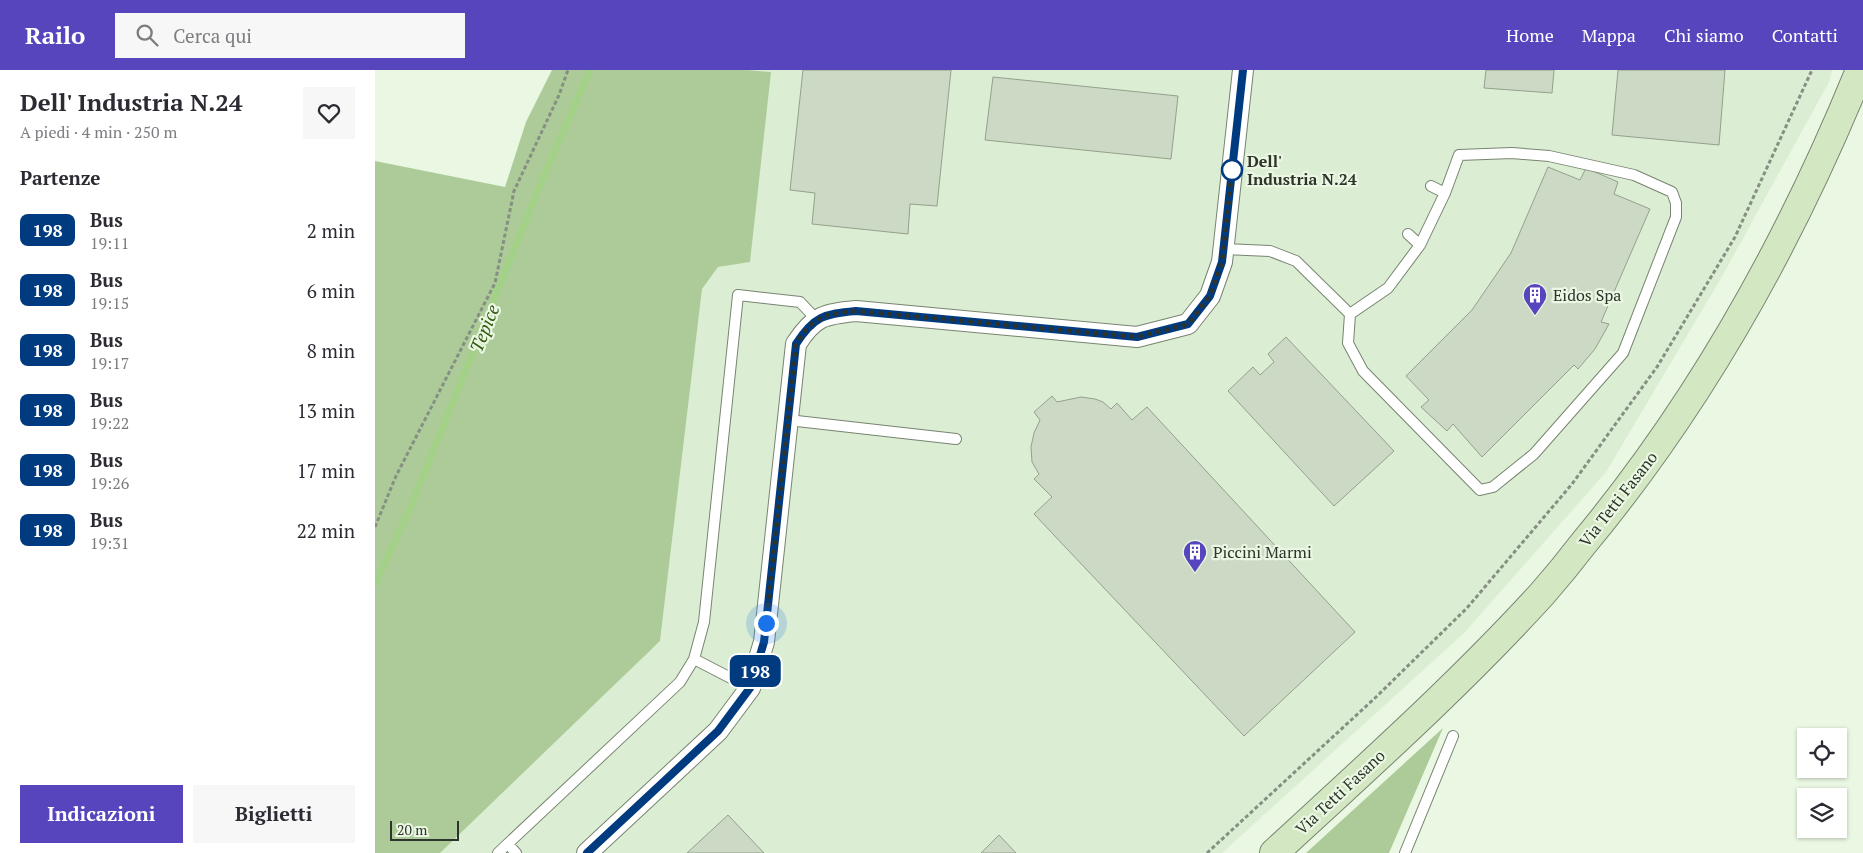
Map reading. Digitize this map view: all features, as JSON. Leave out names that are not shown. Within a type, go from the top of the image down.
[{"type":"main road","name":"Via Tetti Fasano","points":[[1274,853],[1439,701],[1543,593],[1612,509],[1680,415],[1761,284],[1833,138],[1861,70]]},
{"type":"street","points":[[587,853],[718,731],[750,688],[764,642],[796,344],[806,328],[830,313],[856,311],[1137,337],[1188,324],[1210,296],[1222,262],[1243,70]]},
{"type":"lane","points":[[1512,153],[1549,156],[1633,175],[1672,192],[1676,203],[1676,217],[1623,353],[1534,454],[1493,487],[1480,490],[1363,372],[1347,343],[1350,314],[1388,288],[1420,245],[1445,193],[1459,154],[1512,153]]},
{"type":"lane","points":[[1431,186],[1445,193]]},
{"type":"lane","points":[[1408,234],[1420,245]]},
{"type":"lane","points":[[1224,249],[1270,251],[1296,260],[1350,314]]},
{"type":"lane","points":[[497,853],[680,682],[694,659],[703,622],[739,295],[800,302],[817,320]]},
{"type":"lane","points":[[788,420],[956,439]]},
{"type":"lane","points":[[694,659],[750,688]]},
{"type":"lane","points":[[1405,853],[1453,736]]},
{"type":"lane","points":[[508,844],[516,853]]},
{"type":"path","points":[[375,527],[396,476],[495,283],[514,191],[559,95],[568,70]]},
{"type":"path","points":[[1207,853],[1375,698],[1467,608],[1572,484],[1657,367],[1735,237],[1812,70]]},
{"type":"shaded area","points":[[748,70],[1832,70],[1829,82],[1720,280],[1606,472],[1464,633],[1222,853],[440,853],[660,641],[702,289],[718,267],[750,262],[770,72]]},
{"type":"green space","points":[[552,70],[748,70],[771,72],[750,262],[718,267],[702,289],[660,641],[440,853],[375,853],[375,161],[505,187],[526,122]]},
{"type":"green space","points":[[1443,728],[1389,853],[1306,853]]},
{"type":"building","points":[[803,70],[951,70],[937,206],[910,204],[908,234],[812,224],[815,193],[790,190]]},
{"type":"building","points":[[1486,70],[1554,70],[1552,93],[1484,88]]},
{"type":"building","points":[[1618,70],[1725,70],[1719,145],[1612,135]]},
{"type":"building","points":[[993,77],[1178,96],[1171,159],[985,140]]},
{"type":"building","name":"Eidos Spa","points":[[1548,167],[1580,180],[1586,168],[1618,182],[1614,194],[1650,209],[1601,322],[1609,324],[1595,349],[1578,369],[1574,365],[1482,457],[1453,424],[1447,431],[1421,407],[1429,400],[1406,376],[1472,310],[1511,253]]},
{"type":"building","points":[[1286,337],[1394,451],[1334,506],[1228,391],[1253,367],[1260,375],[1274,362],[1268,354]]},
{"type":"building","name":"Piccini Marmi","points":[[1052,396],[1057,402],[1081,397],[1095,399],[1103,402],[1111,409],[1117,403],[1132,420],[1147,407],[1355,632],[1244,736],[1034,514],[1052,497],[1034,479],[1039,474],[1032,462],[1031,447],[1034,433],[1040,420],[1034,412]]},
{"type":"building","points":[[728,815],[764,853],[687,853]]},
{"type":"building","points":[[999,835],[1016,853],[981,853]]},
{"type":"waterway","name":"Tepice","points":[[375,584],[411,506],[540,185],[590,70]]},
{"type":"bus line","name":"198","points":[[587,853],[718,731],[750,688],[764,642],[796,344],[806,328],[830,313],[856,311],[1137,337],[1188,324],[1210,296],[1222,262],[1243,70]]},
{"type":"place","name":"Dell' Industria N.24","points":[[1232,170]]},
{"type":"place","name":"Eidos Spa","points":[[1535,316]]},
{"type":"place","name":"Piccini Marmi","points":[[1195,573]]},
{"type":"route","points":[[766,623],[796,344],[806,328],[830,313],[856,311],[1137,337],[1188,324],[1210,296],[1222,262],[1232,170]]}]
